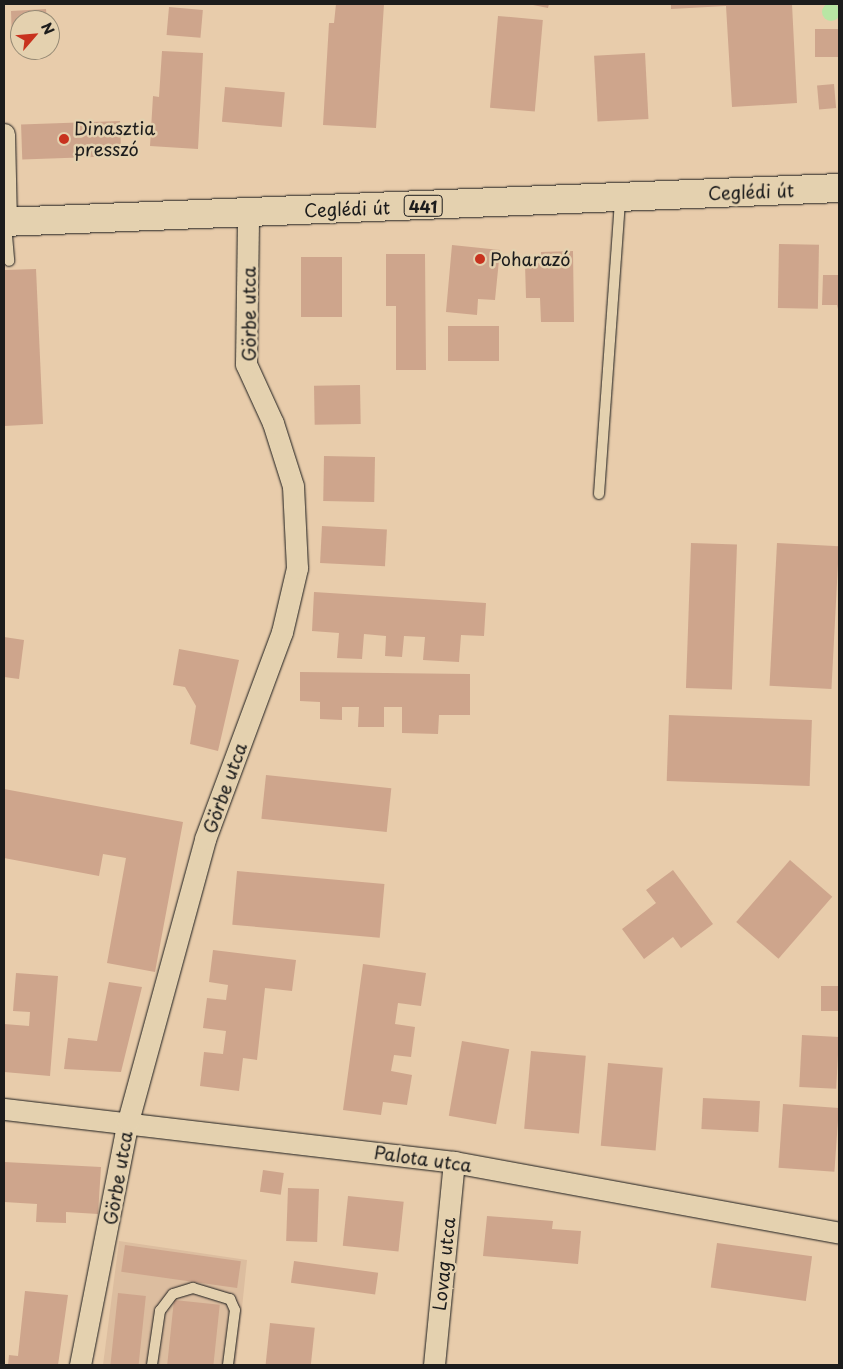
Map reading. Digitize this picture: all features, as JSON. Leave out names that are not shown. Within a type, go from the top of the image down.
[{"type":"main road","name":"Ceglédi út","points":[[5,222],[839,188]]},
{"type":"street","points":[[4,134],[5,222]]},
{"type":"street","name":"Görbe utca","points":[[80,1365],[128,1121],[205,839],[282,632],[297,568],[293,486],[273,423],[246,364],[248,213]]},
{"type":"street","name":"Palota utca","points":[[4,1109],[128,1121],[454,1162],[839,1233]]},
{"type":"street","name":"Lovag utca","points":[[434,1365],[454,1162]]},
{"type":"lane","points":[[599,494],[620,197]]},
{"type":"lane","points":[[5,222],[9,260]]},
{"type":"lane","points":[[152,1365],[160,1311],[173,1294],[193,1288],[230,1299],[235,1310],[228,1365]]},
{"type":"shaded area","points":[[119,1241],[247,1260],[236,1365],[103,1365]]},
{"type":"green space","points":[[831,3],[837,6],[840,12],[837,18],[831,21],[825,18],[822,12],[825,6]]},
{"type":"building","points":[[336,4],[384,4],[376,128],[323,125],[329,23],[334,23]]},
{"type":"building","points":[[528,4],[549,4],[548,8]]},
{"type":"building","points":[[671,4],[792,4],[797,103],[732,107],[726,6],[671,9]]},
{"type":"building","points":[[169,7],[203,10],[200,38],[167,35]]},
{"type":"building","points":[[498,16],[543,20],[535,112],[490,108]]},
{"type":"building","points":[[815,29],[839,29],[839,57],[815,57]]},
{"type":"building","points":[[162,51],[203,53],[198,149],[150,146],[153,96],[159,97]]},
{"type":"building","points":[[645,53],[648,119],[598,122],[594,56]]},
{"type":"building","points":[[834,84],[836,108],[819,109],[817,85]]},
{"type":"building","points":[[225,87],[285,92],[282,127],[222,122]]},
{"type":"building","points":[[120,121],[121,156],[22,159],[21,124]]},
{"type":"building","points":[[779,244],[819,245],[818,309],[778,308]]},
{"type":"building","points":[[452,245],[500,250],[495,300],[478,299],[477,315],[446,312]]},
{"type":"building","points":[[573,251],[574,322],[541,322],[540,298],[526,298],[525,264],[541,263],[541,252]]},
{"type":"building","points":[[386,254],[425,254],[426,370],[396,370],[396,306],[386,306]]},
{"type":"building","points":[[301,257],[342,257],[342,317],[301,317]]},
{"type":"building","points":[[36,269],[43,424],[4,426],[4,270]]},
{"type":"building","points":[[823,275],[839,275],[839,313],[837,305],[822,305]]},
{"type":"building","points":[[448,326],[499,326],[499,361],[448,361]]},
{"type":"building","points":[[360,385],[361,424],[315,425],[314,386]]},
{"type":"building","points":[[324,456],[375,457],[374,502],[323,501]]},
{"type":"building","points":[[322,526],[387,529],[385,566],[320,563]]},
{"type":"building","points":[[691,543],[737,545],[732,690],[686,688]]},
{"type":"building","points":[[777,543],[839,546],[831,689],[770,686]]},
{"type":"building","points":[[314,592],[486,603],[484,636],[461,635],[459,662],[423,660],[425,637],[404,636],[402,657],[385,656],[386,636],[364,634],[362,659],[337,658],[339,633],[312,631]]},
{"type":"building","points":[[4,637],[24,640],[19,679],[4,677]]},
{"type":"building","points":[[179,649],[239,660],[218,751],[190,744],[196,706],[185,687],[173,685]]},
{"type":"building","points":[[300,672],[470,674],[470,715],[439,715],[438,734],[402,733],[402,707],[384,707],[384,727],[358,727],[359,707],[342,707],[342,720],[320,719],[320,702],[300,701]]},
{"type":"building","points":[[669,715],[812,720],[810,786],[667,781]]},
{"type":"building","points":[[266,775],[391,788],[387,832],[261,819]]},
{"type":"building","points":[[4,789],[183,822],[155,972],[107,963],[126,858],[103,854],[99,876],[4,858]]},
{"type":"building","points":[[790,860],[832,897],[778,959],[736,922]]},
{"type":"building","points":[[673,870],[713,924],[681,948],[673,937],[644,959],[622,929],[656,903],[646,890]]},
{"type":"building","points":[[237,871],[384,884],[380,938],[232,925]]},
{"type":"building","points":[[213,950],[296,960],[292,991],[265,988],[257,1060],[243,1058],[239,1091],[200,1086],[204,1052],[223,1054],[226,1031],[203,1028],[207,998],[226,1000],[228,985],[209,982]]},
{"type":"building","points":[[363,964],[426,973],[421,1006],[398,1003],[395,1024],[415,1027],[411,1057],[394,1055],[391,1071],[412,1075],[407,1105],[383,1102],[381,1115],[343,1110]]},
{"type":"building","points":[[16,973],[58,976],[50,1076],[4,1072],[4,1024],[29,1026],[30,1012],[13,1011]]},
{"type":"building","points":[[109,982],[142,987],[121,1072],[64,1069],[68,1038],[97,1041]]},
{"type":"building","points":[[821,986],[839,986],[839,1011],[821,1011]]},
{"type":"building","points":[[802,1035],[839,1037],[836,1089],[799,1087]]},
{"type":"building","points":[[462,1041],[509,1049],[496,1124],[449,1116]]},
{"type":"building","points":[[531,1051],[586,1056],[579,1133],[524,1129]]},
{"type":"building","points":[[608,1063],[663,1068],[656,1150],[601,1146]]},
{"type":"building","points":[[703,1098],[760,1101],[758,1132],[701,1129]]},
{"type":"building","points":[[783,1104],[839,1108],[834,1172],[779,1168]]},
{"type":"building","points":[[4,1162],[101,1167],[98,1214],[66,1212],[66,1223],[36,1222],[37,1204],[4,1202]]},
{"type":"building","points":[[263,1170],[284,1173],[281,1195],[260,1192]]},
{"type":"building","points":[[288,1188],[319,1189],[317,1242],[286,1241]]},
{"type":"building","points":[[348,1196],[404,1202],[398,1252],[343,1246]]},
{"type":"building","points":[[487,1216],[553,1221],[552,1229],[581,1231],[578,1264],[483,1256]]},
{"type":"building","points":[[717,1243],[812,1256],[806,1301],[711,1288]]},
{"type":"building","points":[[125,1245],[241,1261],[237,1288],[121,1272]]},
{"type":"building","points":[[294,1261],[378,1273],[375,1295],[291,1283]]},
{"type":"building","points":[[25,1291],[68,1295],[58,1365],[8,1365],[9,1355],[18,1356]]},
{"type":"building","points":[[118,1293],[146,1296],[139,1365],[110,1365]]},
{"type":"building","points":[[174,1300],[220,1305],[213,1365],[167,1365]]},
{"type":"building","points":[[270,1323],[315,1328],[311,1365],[266,1365]]},
{"type":"place","name":"Dinasztia presszó","points":[[64,139]]},
{"type":"place","name":"Poharazó","points":[[480,259]]}]
